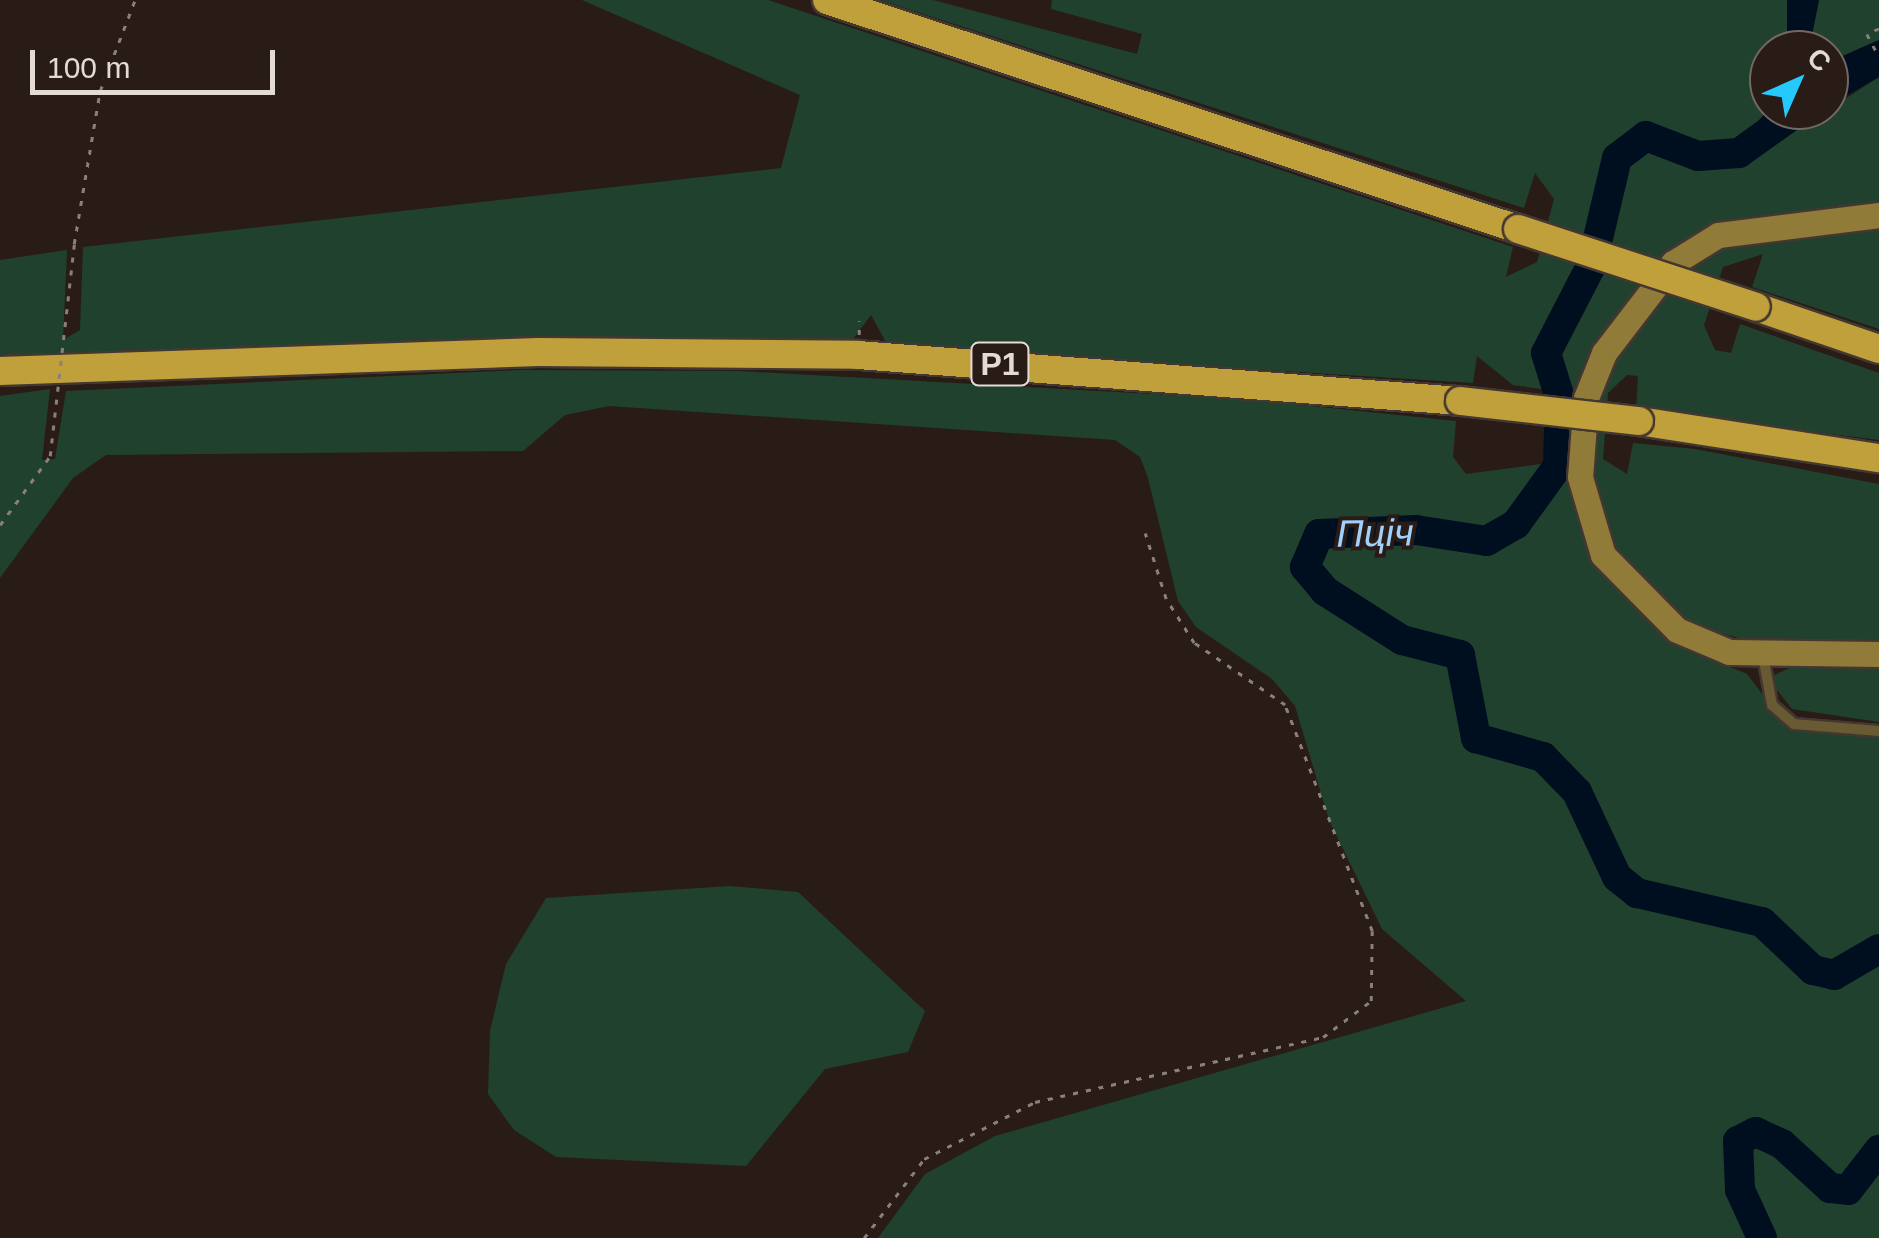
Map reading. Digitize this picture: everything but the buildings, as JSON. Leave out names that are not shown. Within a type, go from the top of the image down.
[{"type":"highway","points":[[827,0],[1879,349]]},
{"type":"highway","name":"Р1","points":[[0,370],[539,352],[858,356],[1460,401],[1638,421],[1879,458]]},
{"type":"highway","points":[[0,384],[40,368]]},
{"type":"main road","points":[[1879,215],[1761,226],[1697,246],[1626,319],[1586,398],[1580,477],[1602,554],[1677,630],[1763,655],[1879,654]]},
{"type":"lane","points":[[1763,655],[1772,705],[1794,724],[1879,731]]},
{"type":"path","points":[[0,525],[50,456],[74,244],[100,90],[135,0]]},
{"type":"path","points":[[1879,29],[1867,34],[1879,57]]},
{"type":"path","points":[[864,1238],[924,1159],[1035,1102],[1323,1037],[1371,1001],[1372,931],[1286,705],[1194,642],[1166,599],[1145,533]]},
{"type":"green space","points":[[582,0],[768,0],[1513,247],[1506,277],[1537,262],[1554,199],[1535,173],[1524,208],[880,0],[933,0],[1137,54],[1142,34],[1051,9],[1052,0],[1787,0],[1790,30],[1749,30],[1750,130],[1745,136],[1697,146],[1643,128],[1612,147],[1593,203],[1596,230],[1536,371],[1556,391],[1513,385],[1477,356],[1473,383],[888,346],[871,315],[850,343],[329,343],[0,362],[0,260],[67,250],[63,340],[80,330],[83,247],[781,168],[800,95]]},
{"type":"green space","points":[[1819,0],[1879,0],[1879,40],[1849,53],[1849,30],[1813,30]]},
{"type":"green space","points":[[1879,77],[1879,203],[1659,265],[1599,344],[1572,468],[1593,556],[1668,641],[1747,674],[1788,728],[1879,738],[1879,1238],[878,1238],[925,1174],[995,1136],[1466,1001],[1382,929],[1329,820],[1295,706],[1272,679],[1196,627],[1178,601],[1140,457],[1115,440],[609,406],[565,415],[523,451],[106,455],[73,478],[0,578],[0,396],[50,389],[42,460],[55,459],[66,391],[520,370],[738,371],[1244,399],[1456,421],[1453,457],[1466,474],[1541,464],[1552,487],[1565,469],[1554,349],[1589,288],[1625,160],[1649,143],[1692,167],[1755,157],[1797,130],[1849,130],[1849,96]]},
{"type":"green space","points":[[1879,226],[1879,329],[1752,287],[1763,254],[1723,267],[1704,325],[1715,350],[1731,353],[1740,324],[1879,373],[1879,440],[1636,410],[1638,376],[1627,375],[1608,393],[1603,459],[1627,474],[1633,443],[1695,449],[1879,484],[1879,645],[1759,644],[1674,619],[1605,536],[1591,473],[1596,408],[1620,347],[1672,280],[1720,247]]},
{"type":"green space","points":[[1879,665],[1879,722],[1792,709],[1773,685],[1772,676],[1792,667]]},
{"type":"green space","points":[[730,886],[798,892],[925,1011],[908,1052],[825,1069],[746,1166],[556,1157],[514,1130],[488,1094],[490,1031],[506,964],[546,898]]},
{"type":"water","points":[[1787,0],[1819,0],[1813,30],[1787,30]]},
{"type":"water","points":[[1879,40],[1879,77],[1849,94],[1849,53]]},
{"type":"water","points":[[1750,130],[1795,130],[1755,157],[1745,136]]},
{"type":"waterway","name":"Пціч","points":[[1771,130],[1739,153],[1698,156],[1646,136],[1617,158],[1592,264],[1546,353],[1560,398],[1558,466],[1516,524],[1487,541],[1416,530],[1319,534],[1305,567],[1325,591],[1402,640],[1460,655],[1476,738],[1543,757],[1577,792],[1617,877],[1637,893],[1762,922],[1813,970],[1834,975],[1879,949]]},
{"type":"waterway","name":"Пціч","points":[[1762,1238],[1740,1190],[1738,1141],[1756,1132],[1782,1144],[1830,1188],[1848,1190],[1879,1150]]}]
